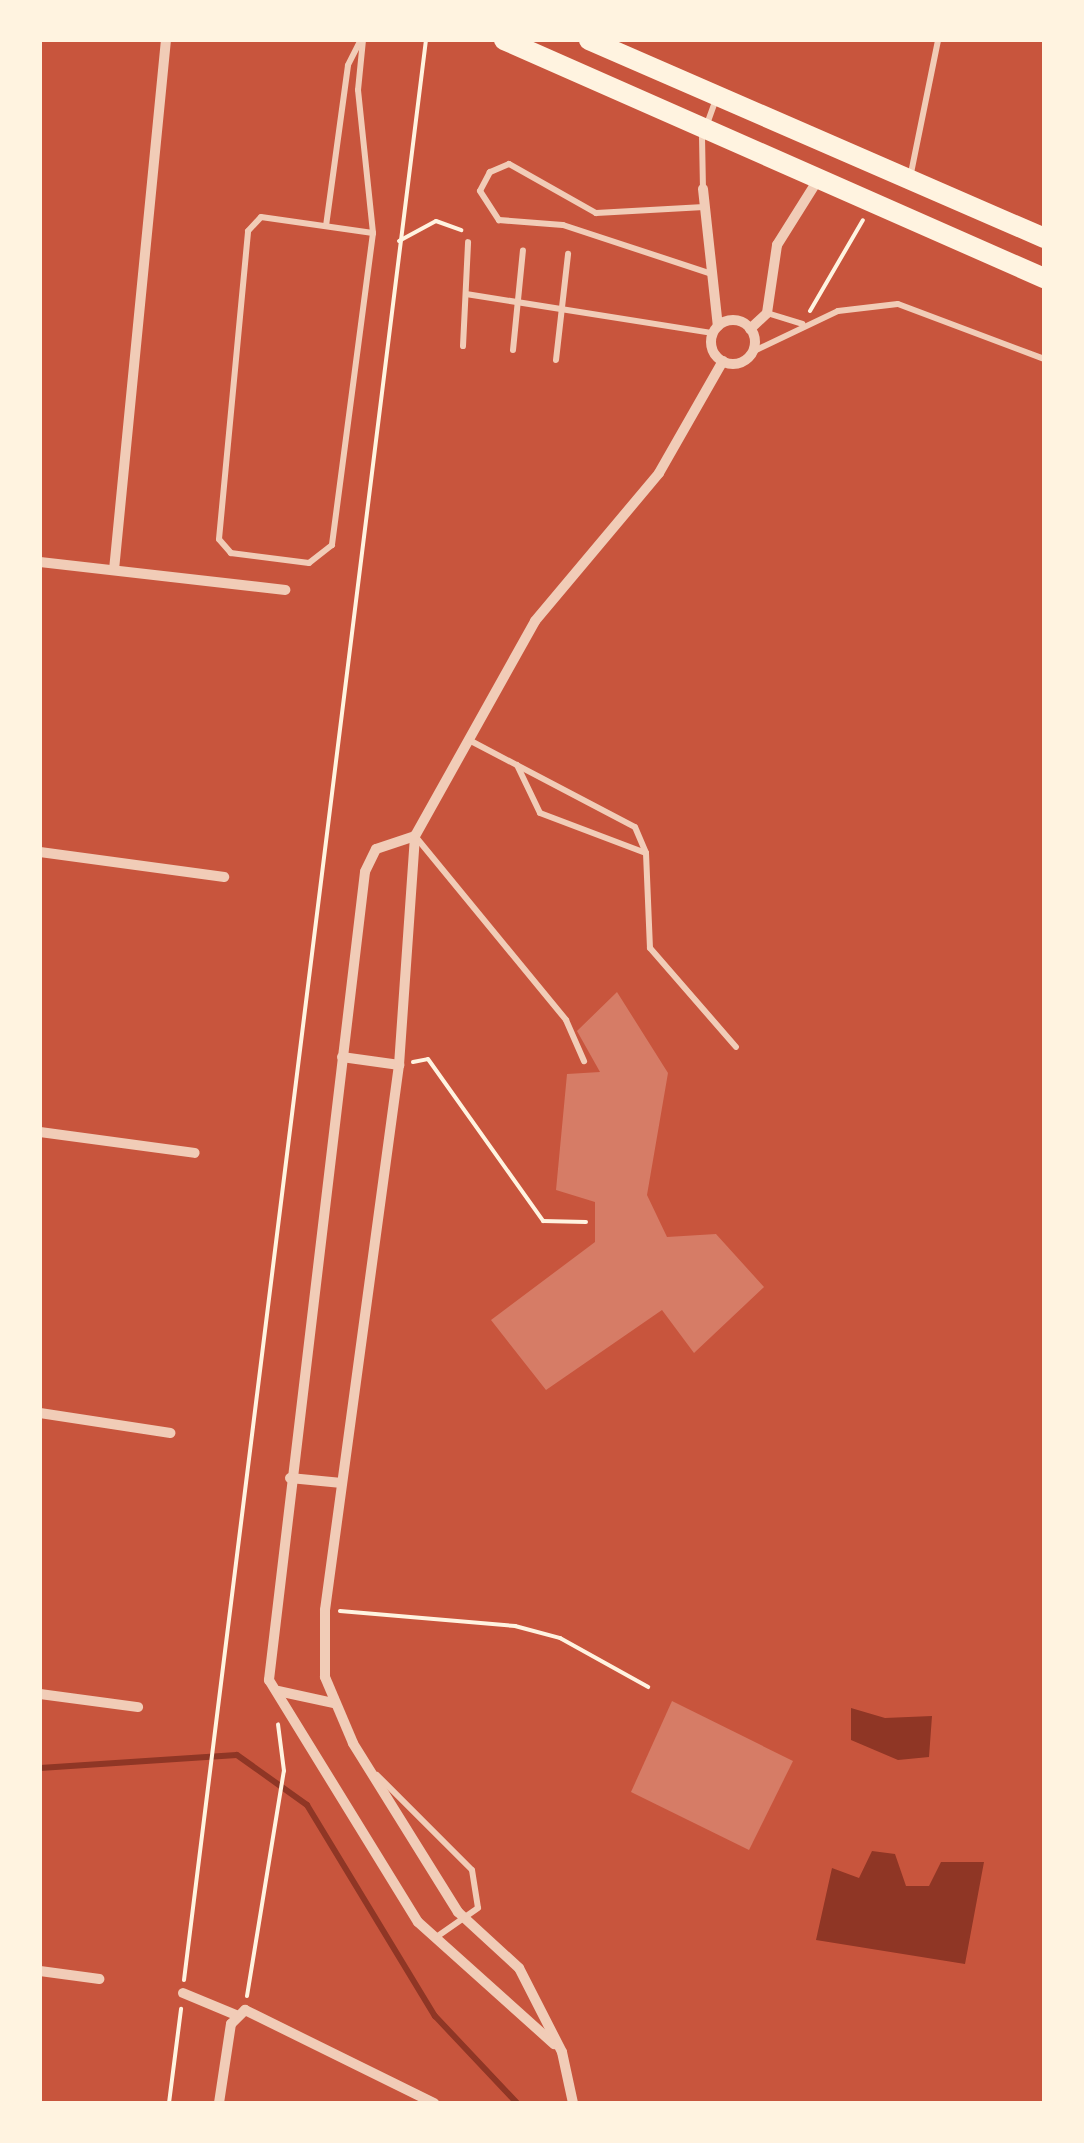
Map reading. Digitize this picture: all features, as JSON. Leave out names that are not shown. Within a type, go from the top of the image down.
[{"type":"main road","points":[[504,40],[1044,278]]},
{"type":"main road","points":[[589,40],[1044,238]]},
{"type":"street","points":[[114,570],[166,40]]},
{"type":"street","points":[[716,330],[750,328],[766,313],[777,245],[819,178]]},
{"type":"street","points":[[572,2097],[562,2052],[519,1968],[468,1922],[368,1768],[333,1703],[322,1652],[399,1065],[415,836],[544,607],[659,473],[723,361],[716,330],[714,274],[703,189]]},
{"type":"street","points":[[723,361],[752,352],[750,328]]},
{"type":"street","points":[[40,562],[286,590]]},
{"type":"street","points":[[415,836],[376,850],[364,872],[267,1644],[278,1691],[369,1854],[434,1938],[562,2052]]},
{"type":"street","points":[[40,852],[224,877]]},
{"type":"street","points":[[342,1057],[399,1065]]},
{"type":"street","points":[[40,1132],[195,1153]]},
{"type":"street","points":[[40,1413],[170,1432]]},
{"type":"street","points":[[290,1478],[342,1483]]},
{"type":"street","points":[[278,1691],[333,1703]]},
{"type":"street","points":[[40,1694],[138,1707]]},
{"type":"street","points":[[40,1971],[99,1979]]},
{"type":"street","points":[[183,1992],[241,2012],[434,2103]]},
{"type":"street","points":[[218,2103],[241,2012]]},
{"type":"lane","points":[[326,226],[348,65],[362,40]]},
{"type":"lane","points":[[362,40],[358,90],[373,233],[332,545],[309,563],[231,553],[219,539],[248,232],[261,218],[373,233]]},
{"type":"lane","points":[[909,179],[938,40]]},
{"type":"lane","points":[[703,189],[706,126],[718,94]]},
{"type":"lane","points":[[704,207],[596,213],[509,164],[490,172],[480,191],[499,220],[563,225],[714,274]]},
{"type":"lane","points":[[463,346],[468,242]]},
{"type":"lane","points":[[513,350],[523,250]]},
{"type":"lane","points":[[556,360],[568,254]]},
{"type":"lane","points":[[466,294],[716,330]]},
{"type":"lane","points":[[752,352],[804,324],[849,309],[909,306],[1044,359]]},
{"type":"lane","points":[[766,313],[804,324]]},
{"type":"lane","points":[[470,740],[617,811],[646,853],[650,948],[736,1047]]},
{"type":"lane","points":[[516,764],[540,813],[646,853]]},
{"type":"lane","points":[[415,836],[566,1020],[584,1061]]},
{"type":"lane","points":[[368,1768],[472,1870],[478,1908],[468,1922],[434,1938]]},
{"type":"path","points":[[169,2103],[426,40]]},
{"type":"path","points":[[400,241],[442,220],[468,242]]},
{"type":"path","points":[[804,324],[854,238]]},
{"type":"path","points":[[399,1065],[428,1059],[543,1220],[586,1222]]},
{"type":"path","points":[[326,1610],[515,1626],[560,1638],[648,1687]]},
{"type":"path","points":[[241,2012],[284,1771]]},
{"type":"shaded area","points":[[851,1708],[885,1718],[932,1716],[929,1757],[898,1760],[851,1740]]},
{"type":"shaded area","points":[[872,1851],[895,1854],[906,1886],[929,1886],[941,1862],[984,1862],[965,1964],[816,1940],[832,1868],[859,1878]]},
{"type":"building","points":[[617,992],[668,1073],[647,1195],[667,1237],[716,1234],[764,1287],[694,1353],[662,1310],[546,1390],[491,1320],[595,1242],[595,1202],[556,1190],[567,1074],[600,1072],[577,1031]]},
{"type":"building","points":[[672,1701],[793,1761],[749,1850],[631,1792]]},
{"type":"waterway","points":[[40,1768],[237,1755],[307,1805],[435,2016],[517,2103]]}]
